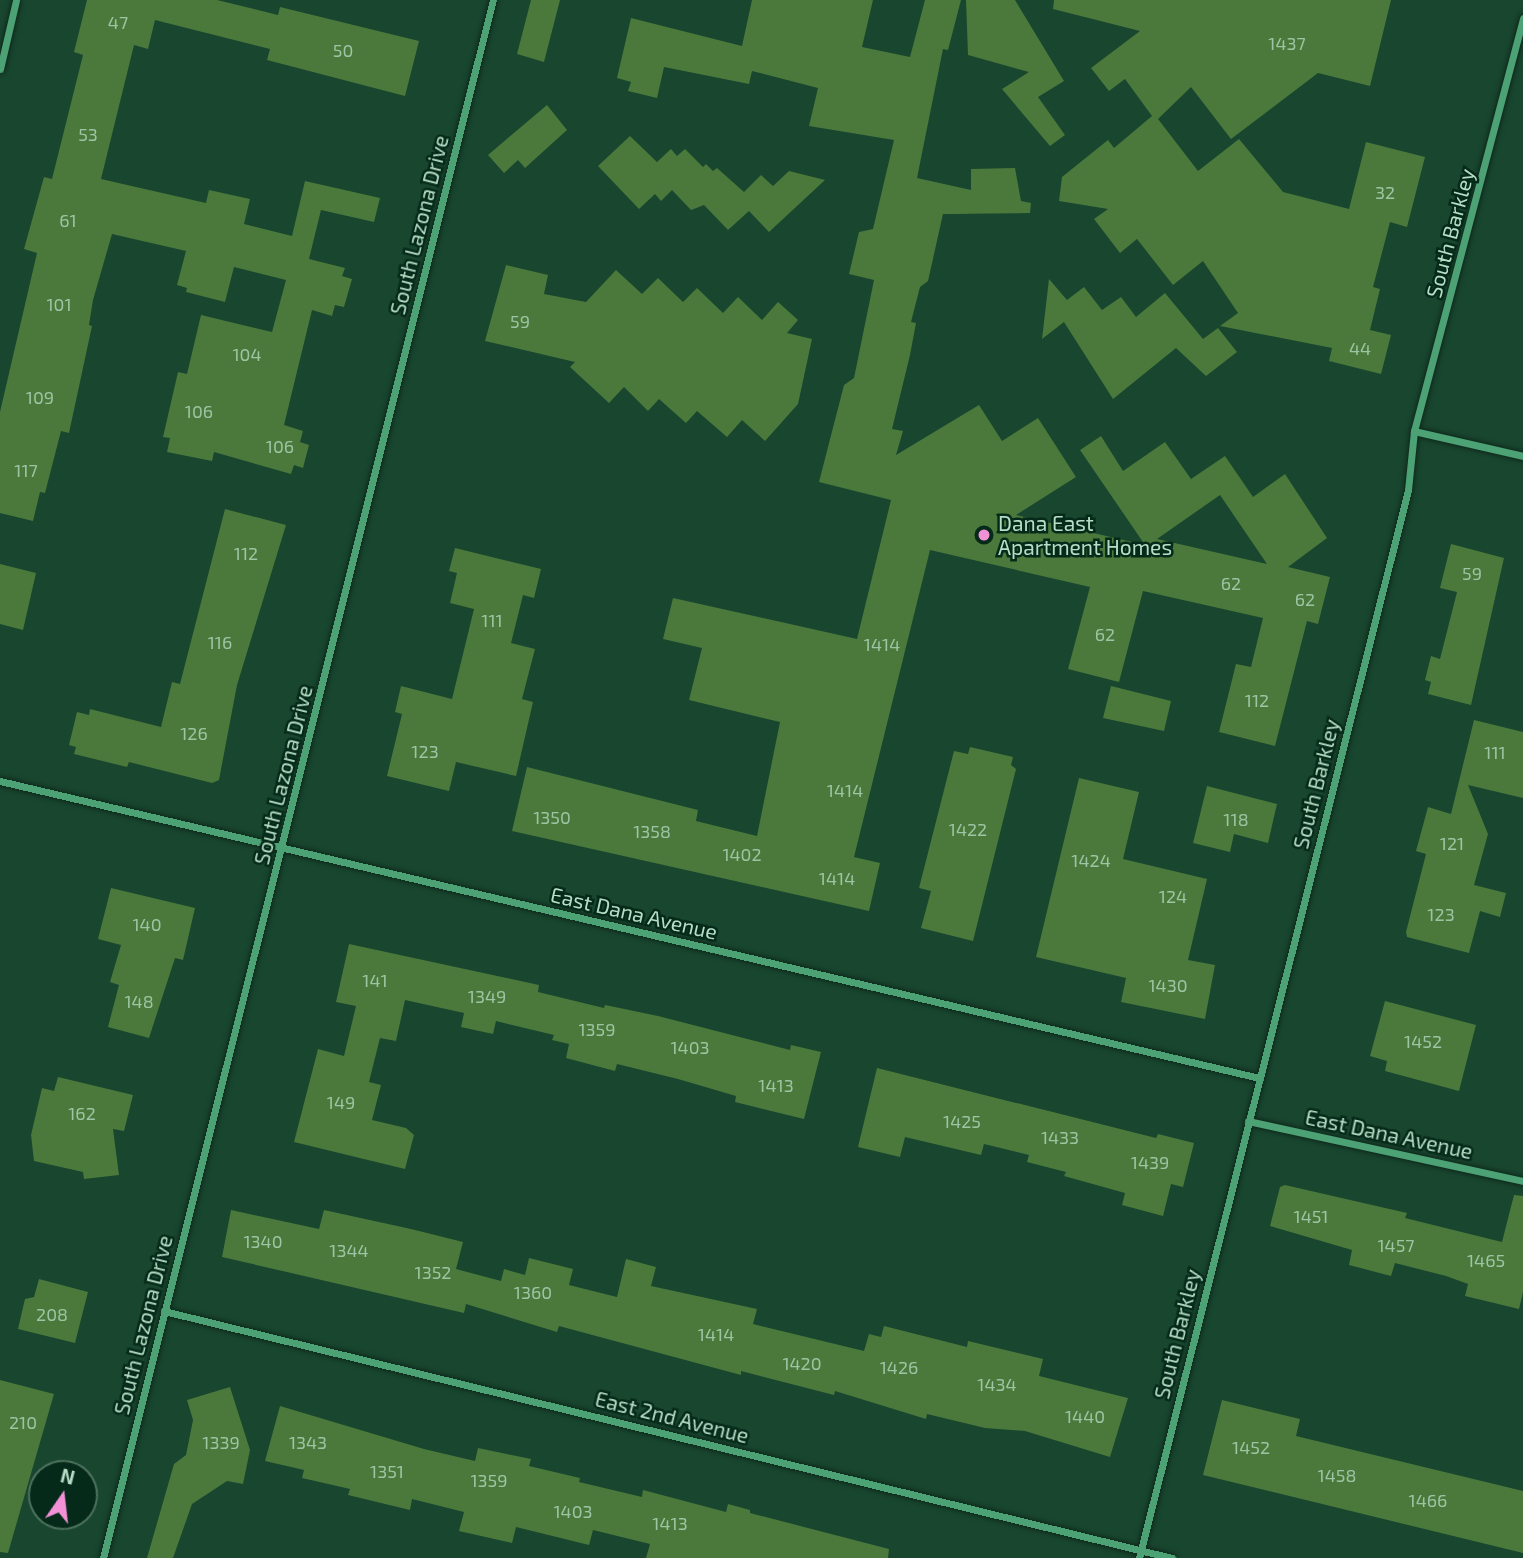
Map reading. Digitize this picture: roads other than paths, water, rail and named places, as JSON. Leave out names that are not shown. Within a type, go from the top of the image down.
[{"type":"street","points":[[0,69],[16,0]]},
{"type":"street","name":"South Lazona Drive","points":[[103,1558],[283,848],[493,0]]},
{"type":"street","name":"South Barkley","points":[[1140,1554],[1408,489],[1414,431],[1523,18]]},
{"type":"street","points":[[1414,431],[1523,456]]},
{"type":"street","name":"East Dana Avenue","points":[[0,781],[1259,1078]]},
{"type":"street","name":"East Dana Avenue","points":[[1248,1121],[1523,1181]]},
{"type":"street","name":"East 2nd Avenue","points":[[164,1311],[1140,1554],[1172,1558]]},
{"type":"place","name":"Dana East Apartment Homes","points":[[984,535]]}]
